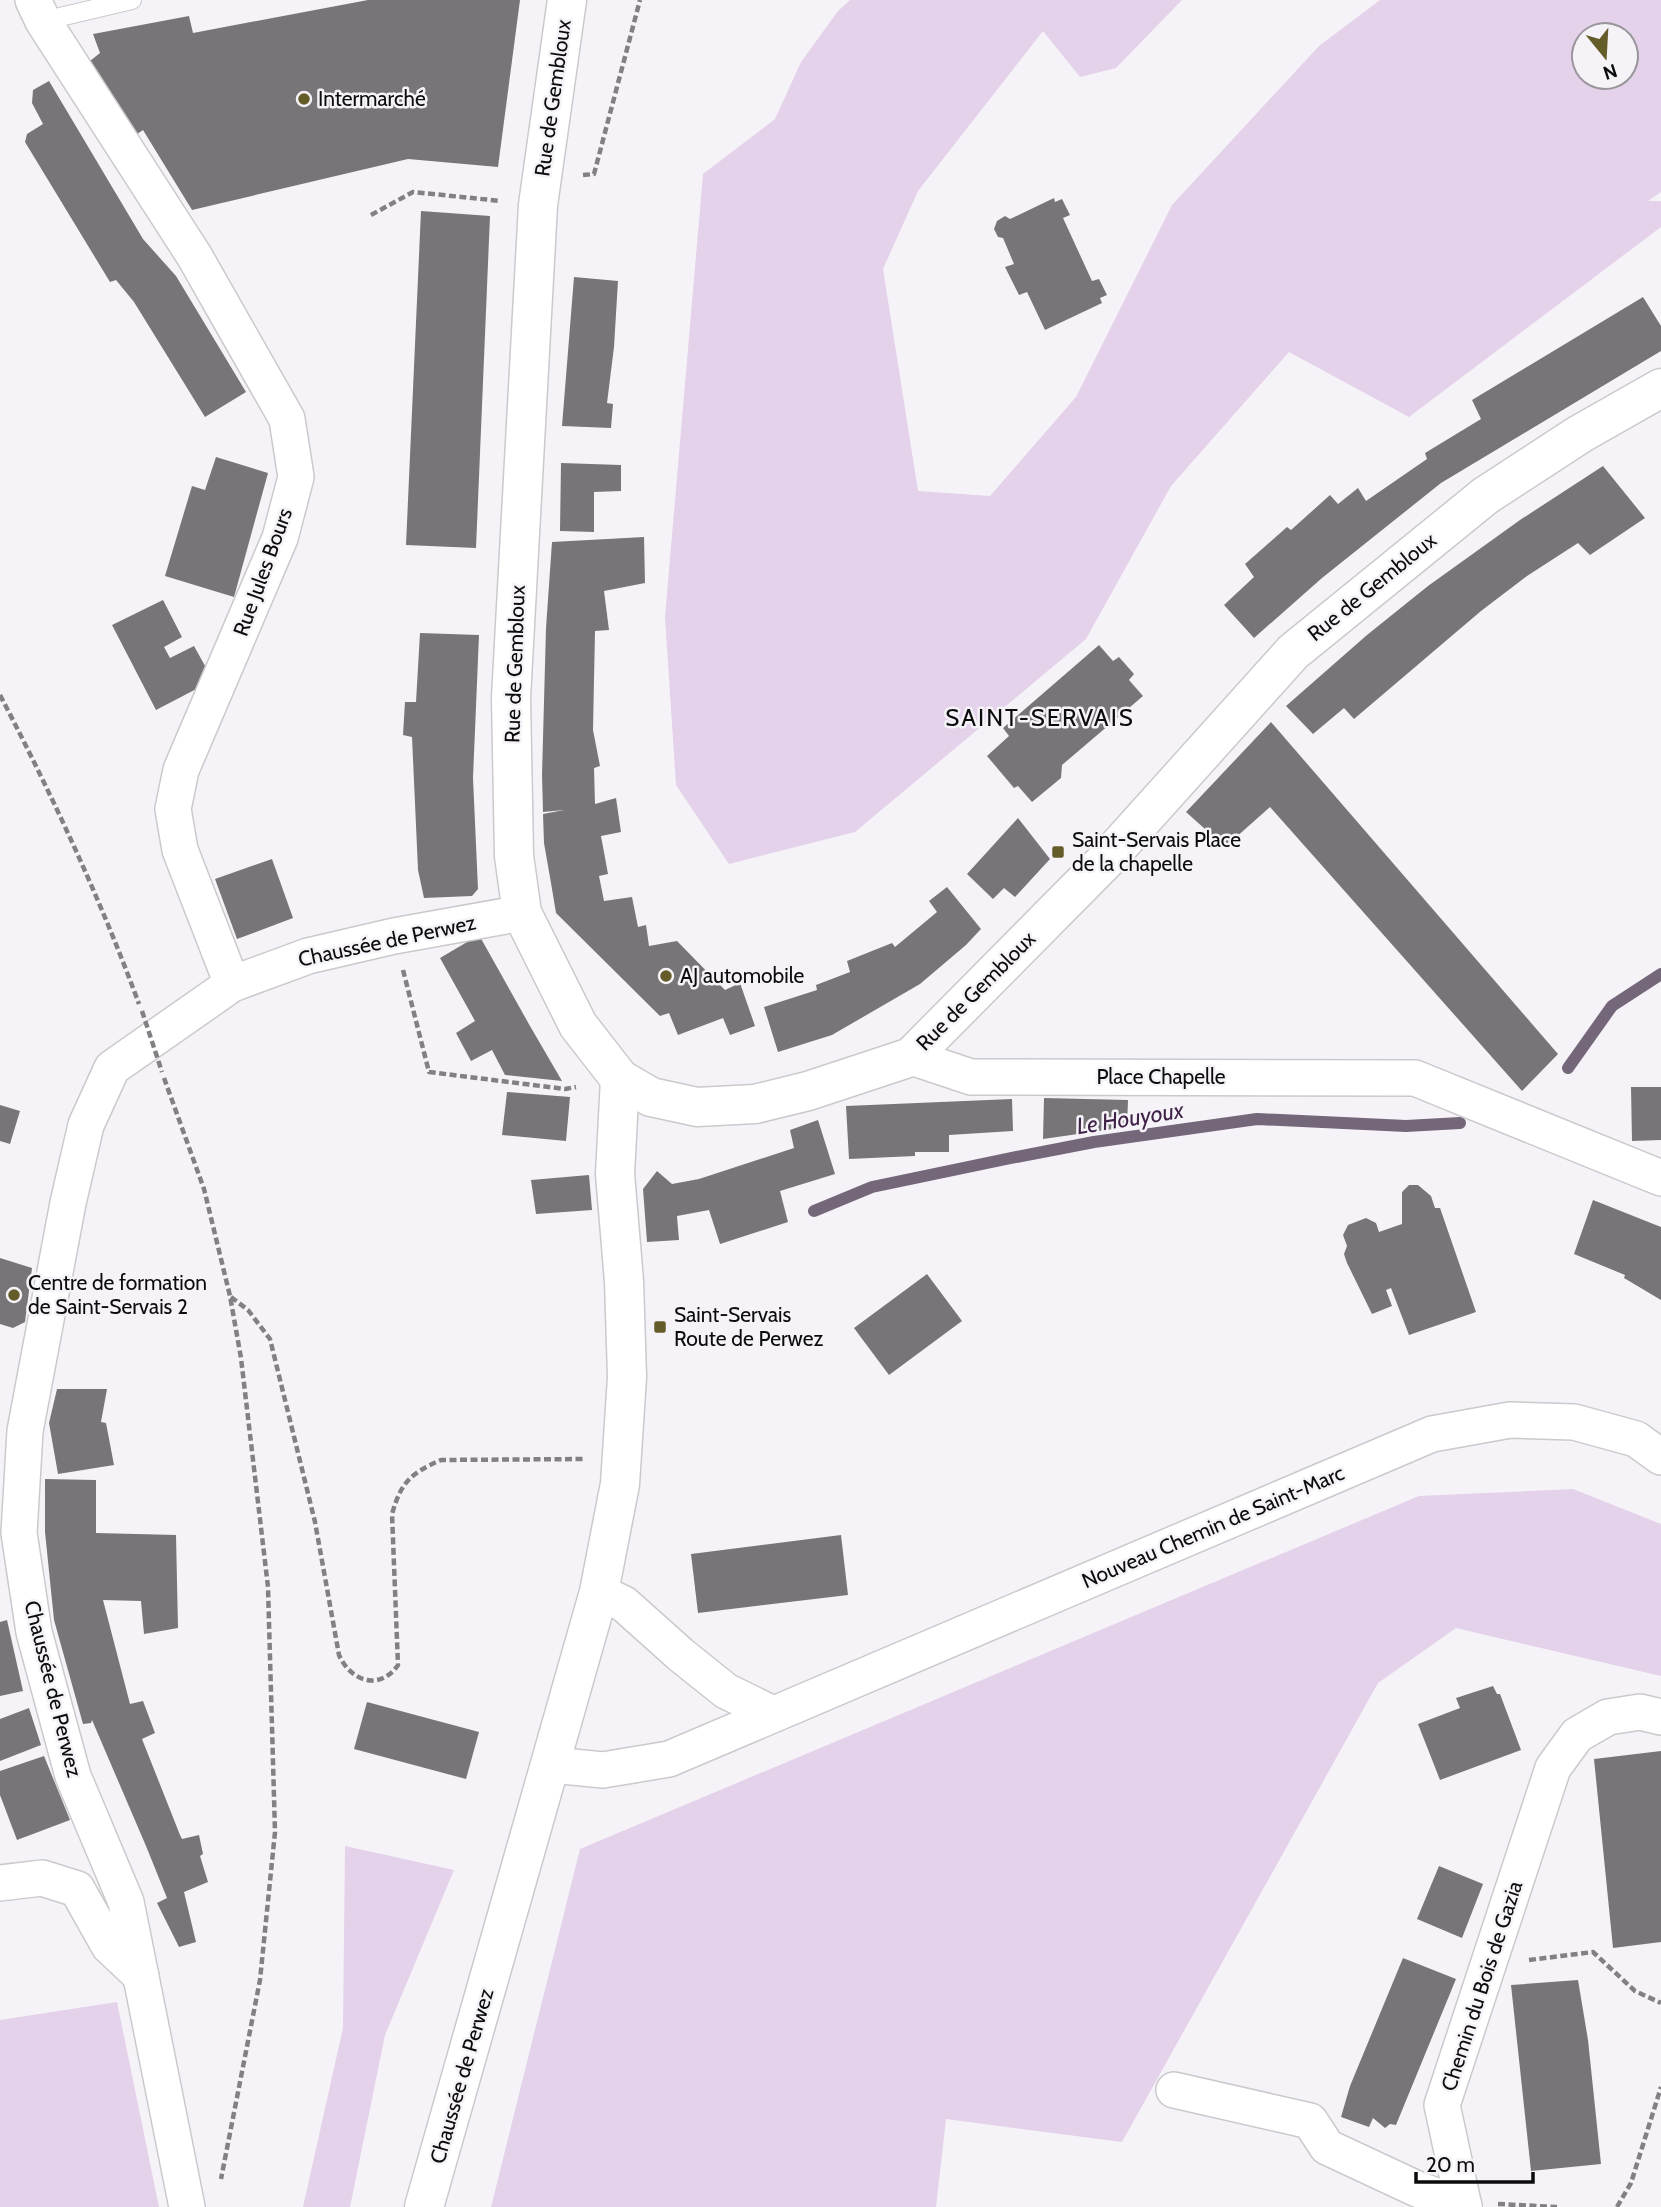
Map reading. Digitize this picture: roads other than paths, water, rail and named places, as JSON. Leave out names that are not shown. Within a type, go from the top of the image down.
[{"type":"main road","name":"Rue de Gembloux","points":[[567,0],[540,192],[511,698],[514,856],[522,913],[578,1025],[621,1079],[651,1097],[697,1107],[755,1104],[808,1091],[911,1057],[1107,859],[1293,652],[1485,496],[1580,434],[1661,388]]},
{"type":"main road","name":"Chaussée de Perwez","points":[[424,2207],[600,1592],[620,1484],[627,1377],[624,1280],[615,1174],[621,1079]]},
{"type":"street","name":"Rue Jules Bours","points":[[38,10],[195,257],[287,419],[296,477],[280,538],[181,770],[173,809],[180,850],[232,984]]},
{"type":"street","name":"Chaussée de Perwez","points":[[187,2207],[126,1902],[74,1776],[34,1632],[19,1532],[25,1431],[68,1203],[86,1125],[112,1068],[232,984],[308,956],[394,936],[522,913]]},
{"type":"street","name":"Place Chapelle","points":[[911,1057],[971,1077],[1415,1078],[1661,1178]]},
{"type":"street","name":"Nouveau Chemin de Saint-Marc","points":[[552,1765],[603,1770],[669,1759],[1432,1434],[1510,1420],[1574,1422],[1636,1439],[1661,1457]]},
{"type":"street","points":[[600,1592],[624,1604],[681,1656],[726,1691],[774,1714]]},
{"type":"street","name":"Chemin du Bois de Gazia","points":[[1464,2207],[1442,2105],[1553,1768],[1577,1735],[1608,1717],[1640,1712],[1661,1717]]},
{"type":"street","points":[[0,1883],[42,1878],[77,1889],[109,1945],[141,1976]]},
{"type":"street","points":[[1174,2090],[1310,2121],[1327,2147],[1417,2189],[1464,2207]]},
{"type":"lane","points":[[38,10],[132,0]]},
{"type":"waterway","name":"Le Houyoux","points":[[1568,1068],[1612,1006],[1661,974]]},
{"type":"waterway","name":"Le Houyoux","points":[[814,1211],[872,1187],[1011,1158],[1094,1142],[1257,1119],[1406,1126],[1460,1123]]},
{"type":"place","name":"Intermarché","points":[[304,99]]},
{"type":"place","name":"Saint-Servais Place de la chapelle","points":[[1058,852]]},
{"type":"place","name":"AJ automobile","points":[[666,976]]},
{"type":"place","name":"Centre de formation de Saint-Servais 2","points":[[14,1295]]},
{"type":"place","name":"Saint-Servais Route de Perwez","points":[[660,1327]]},
{"type":"district","name":"SAINT-SERVAIS","points":[[1040,718]]}]
